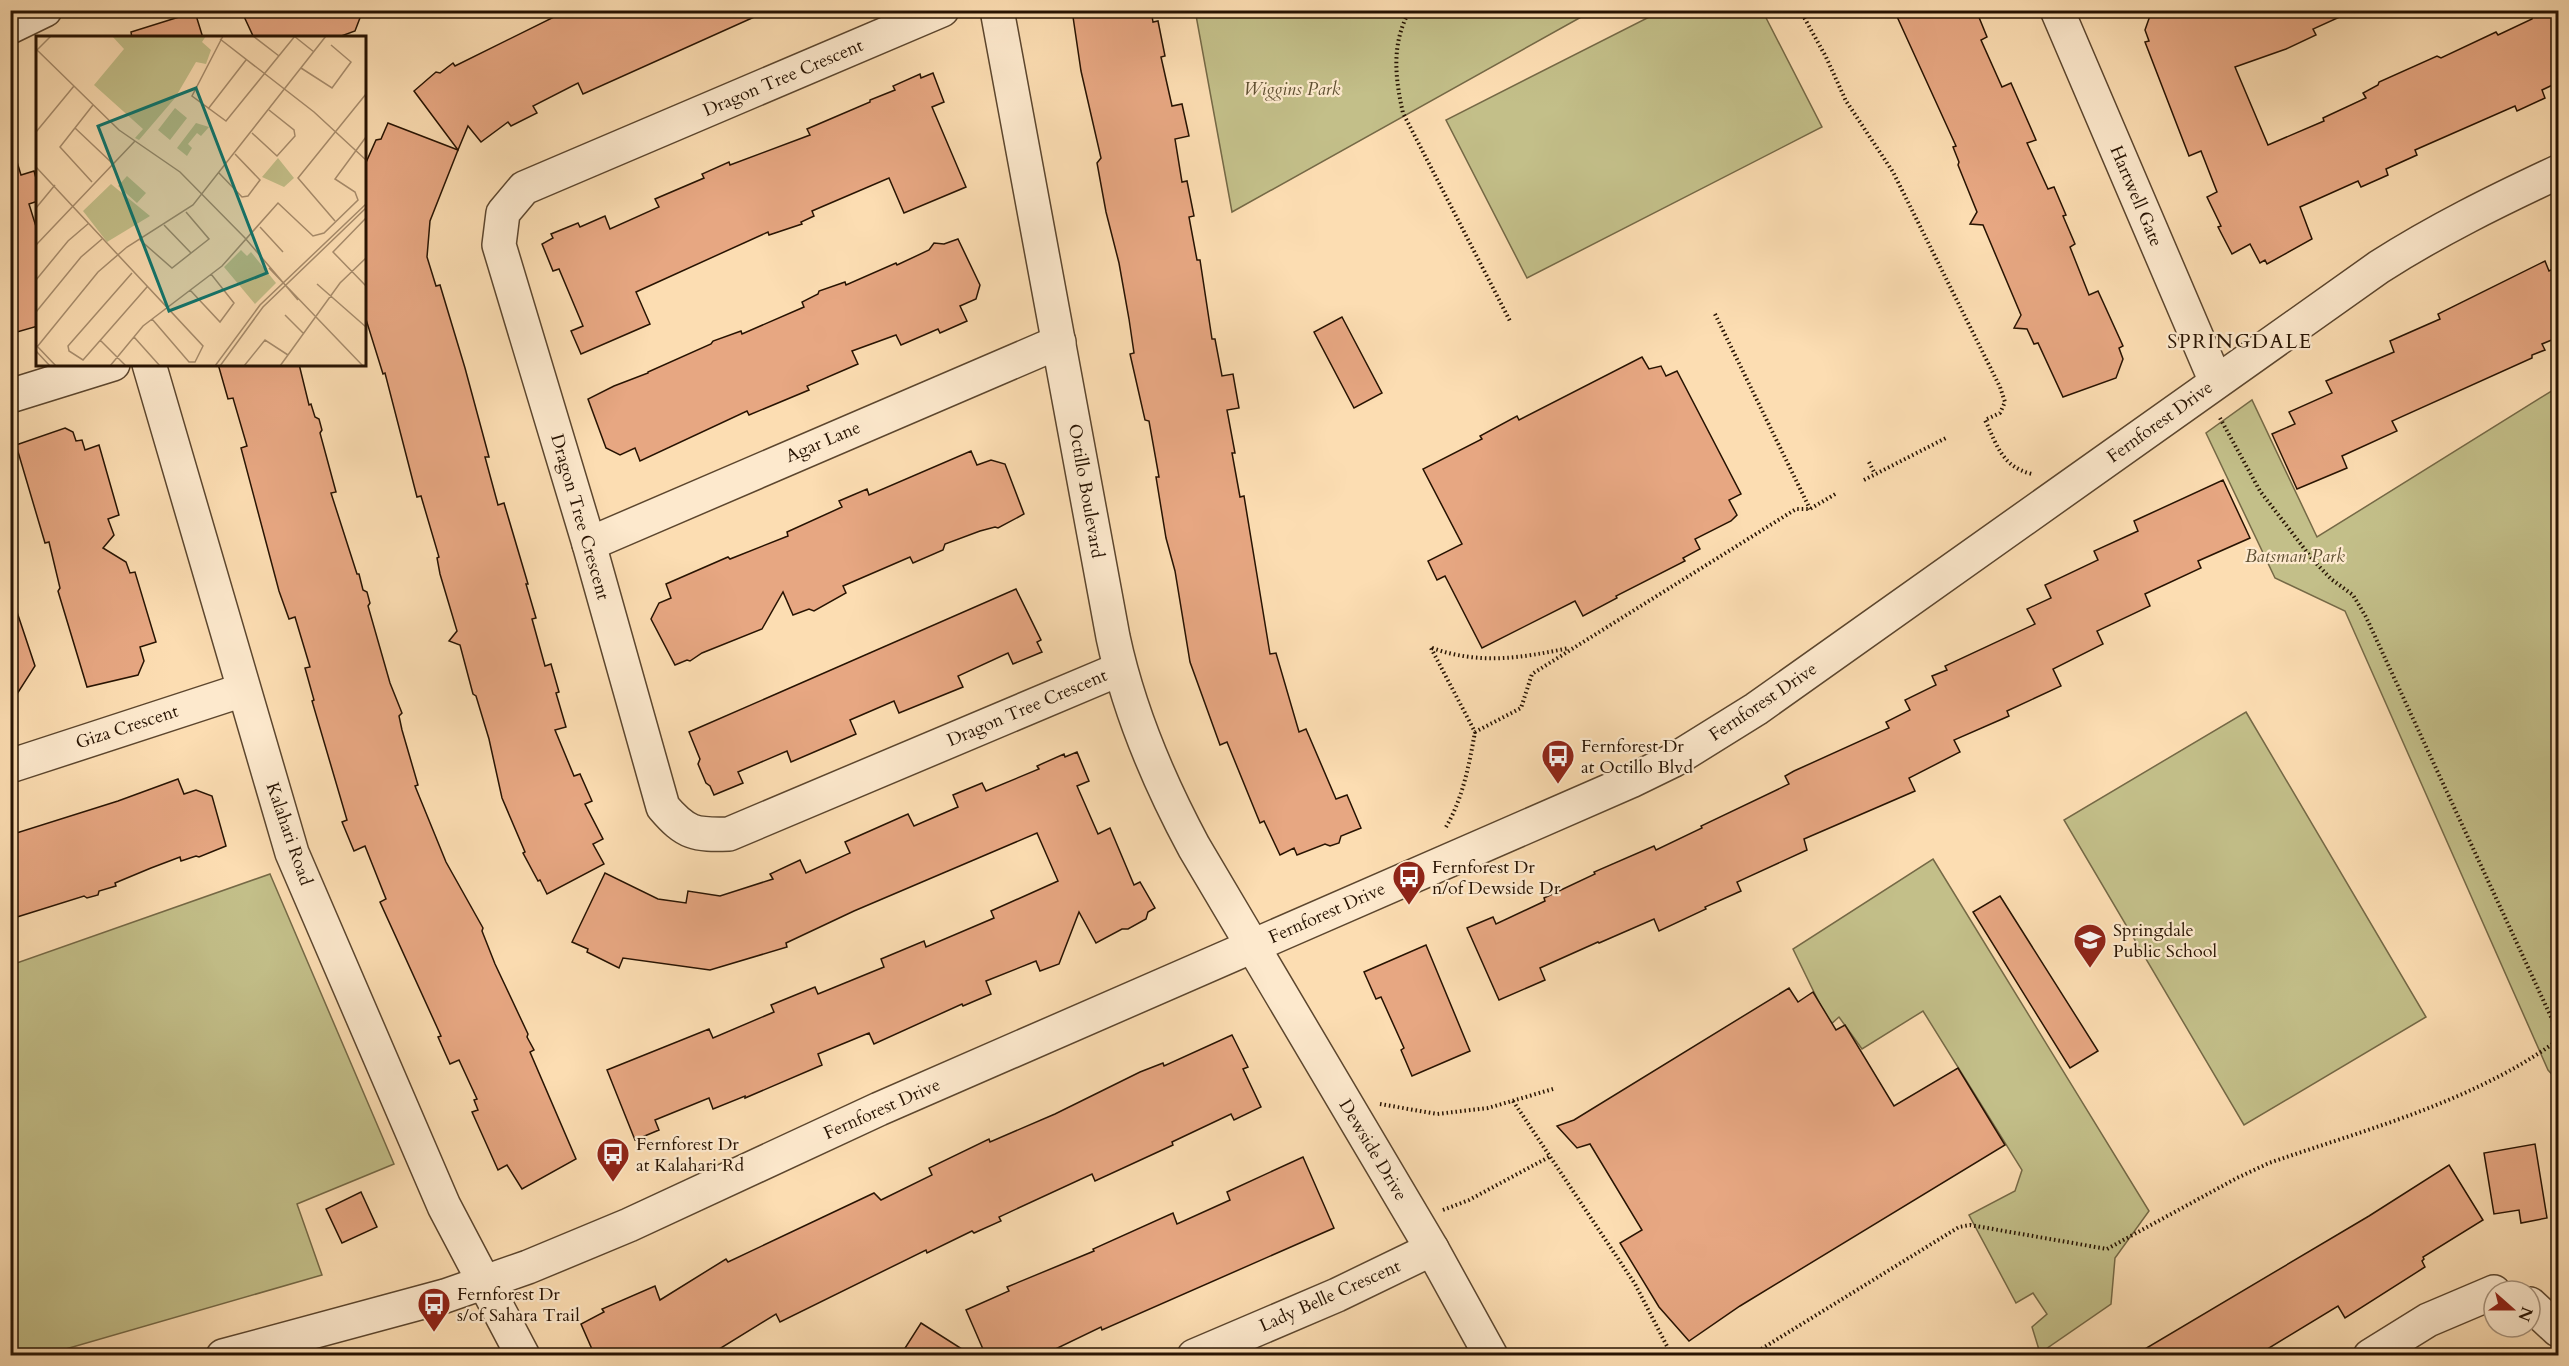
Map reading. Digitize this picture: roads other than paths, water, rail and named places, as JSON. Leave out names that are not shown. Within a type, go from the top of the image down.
[{"type":"street","points":[[10,27],[46,10],[54,36]]},
{"type":"street","name":"Dragon Tree Crescent","points":[[942,10],[524,188],[503,213],[499,245],[589,544],[663,807],[676,823],[699,835],[729,834],[1120,669]]},
{"type":"street","name":"Octillo Boulevard","points":[[997,10],[1120,669],[1143,742],[1165,794],[1253,946]]},
{"type":"street","name":"Hartwell Gate","points":[[2057,10],[2216,382]]},
{"type":"street","name":"Fernforest Drive","points":[[223,1356],[445,1296],[528,1267],[629,1225],[879,1109],[1631,781],[1716,735],[2379,267],[2427,236],[2559,172]]},
{"type":"street","name":"Agar Lane","points":[[589,544],[1059,342]]},
{"type":"street","points":[[10,396],[107,366]]},
{"type":"street","name":"Kalahari Road","points":[[149,366],[292,853],[444,1206],[523,1356]]},
{"type":"street","name":"Giza Crescent","points":[[10,766],[243,690]]},
{"type":"street","name":"Dewside Drive","points":[[1253,946],[1432,1250],[1491,1356]]},
{"type":"street","name":"Lady Belle Crescent","points":[[1194,1356],[1337,1295],[1432,1250]]},
{"type":"street","points":[[2370,1356],[2428,1320],[2482,1297]]},
{"type":"street","points":[[2542,1315],[2559,1330]]},
{"type":"place","name":"Fernforest Dr at Octillo Blvd","points":[[1558,785]]},
{"type":"place","name":"Fernforest Dr n/of Dewside Dr","points":[[1409,906]]},
{"type":"place","name":"Springdale Public School","points":[[2090,969]]},
{"type":"place","name":"Fernforest Dr at Kalahari Rd","points":[[613,1183]]},
{"type":"place","name":"Fernforest Dr s/of Sahara Trail","points":[[434,1333]]},
{"type":"district","name":"SPRINGDALE","points":[[2240,341]]},
{"type":"park label","name":"Wiggins Park","points":[[1292,89]]},
{"type":"park label","name":"Batsman Park","points":[[2295,556]]}]
